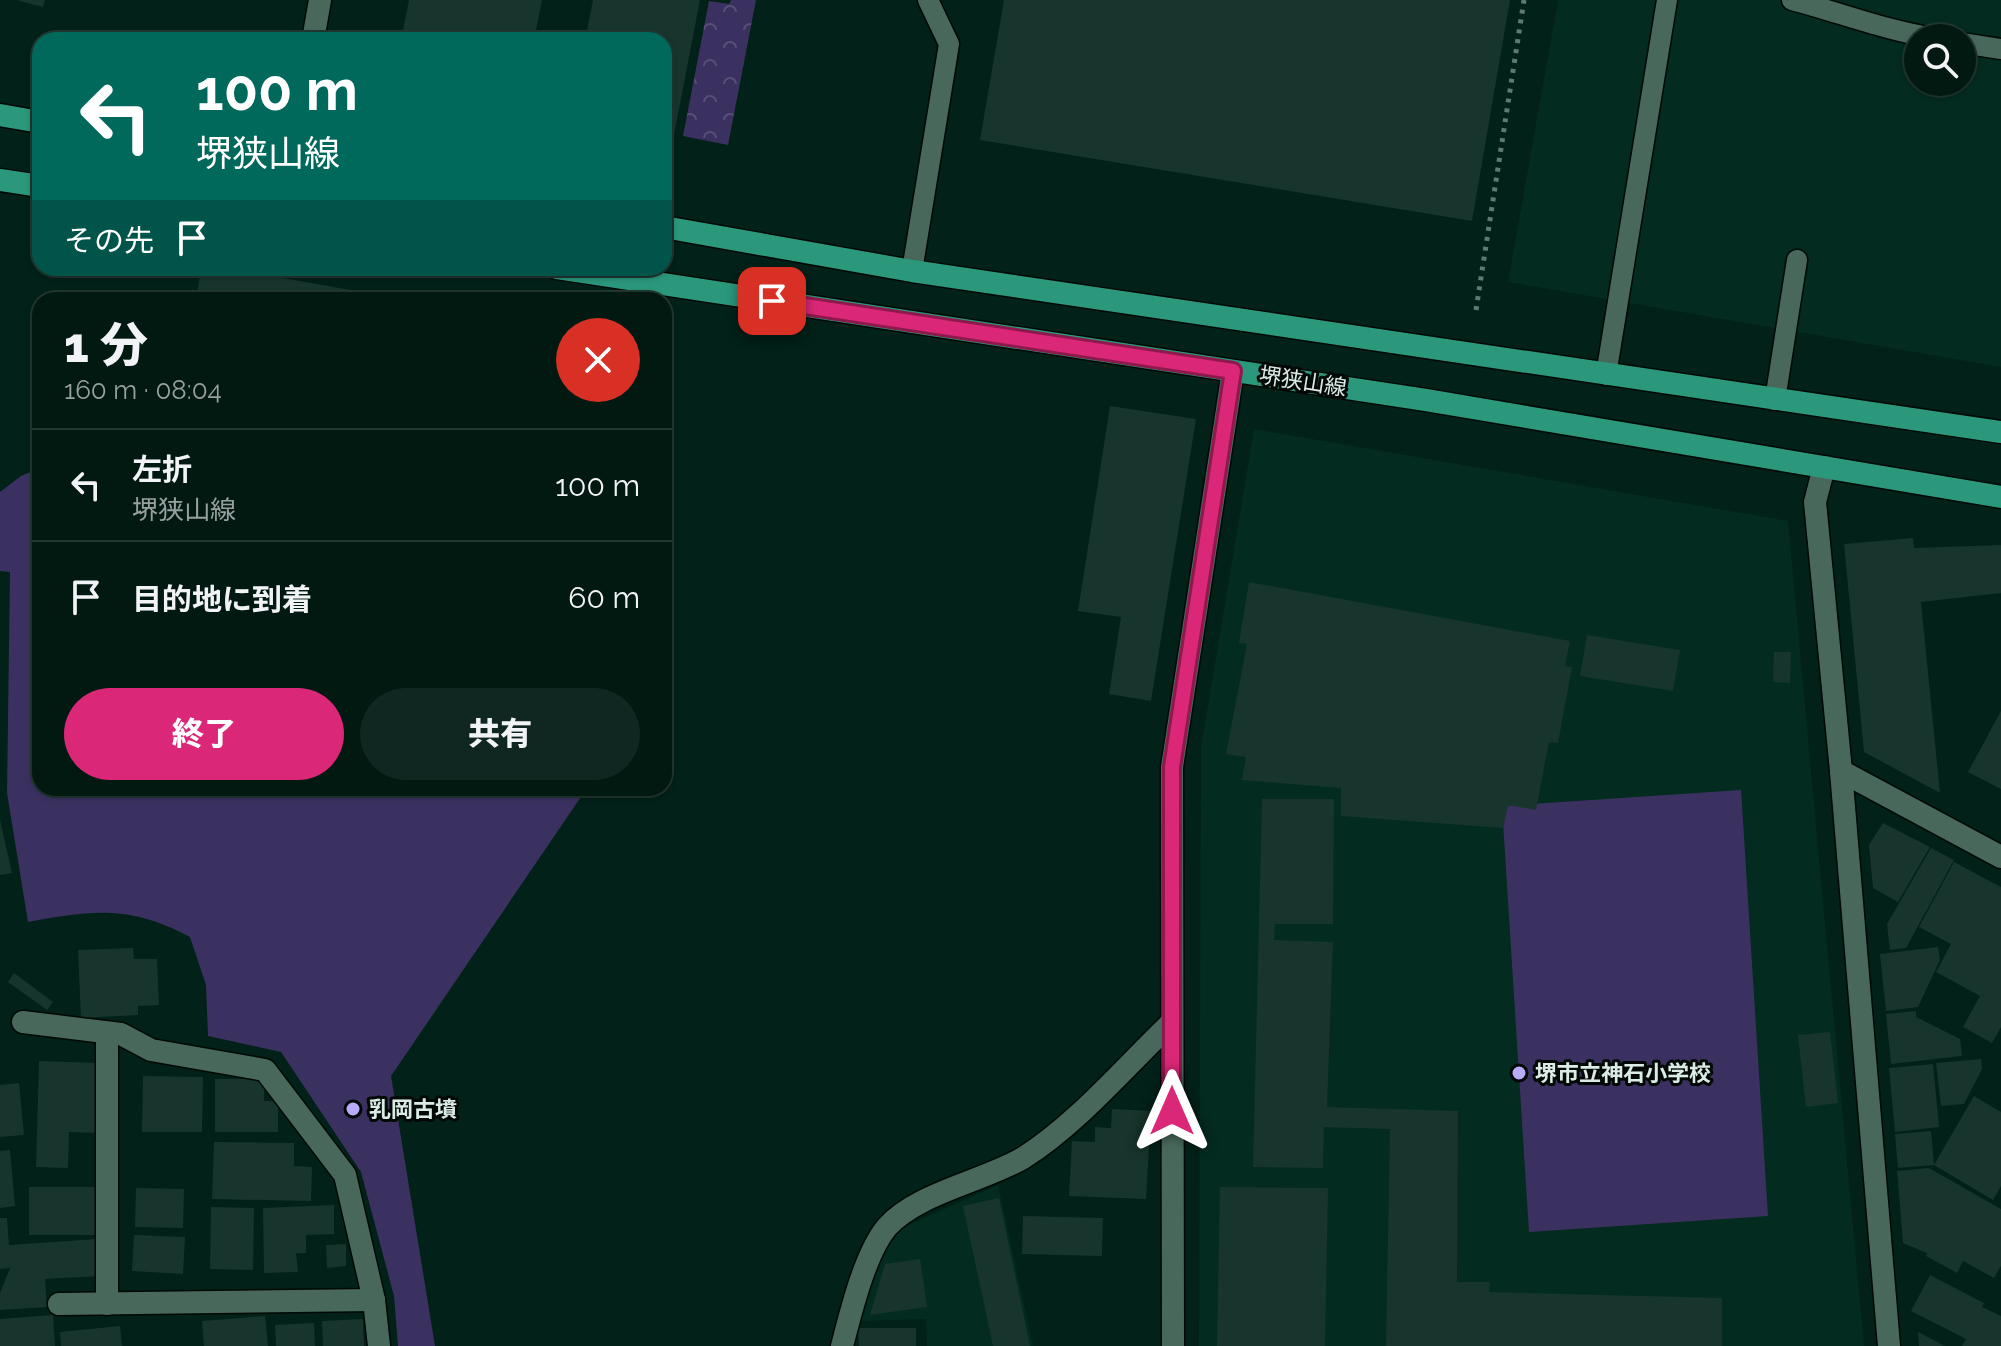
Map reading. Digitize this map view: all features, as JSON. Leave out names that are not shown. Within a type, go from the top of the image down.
[{"type":"main road","points":[[0,115],[32,121]]},
{"type":"main road","points":[[0,180],[32,185]]},
{"type":"main road","points":[[672,228],[912,271],[2001,432]]},
{"type":"main road","name":"堺狭山線","points":[[610,276],[1233,371],[2001,497]]},
{"type":"street","points":[[314,32],[320,0]]},
{"type":"street","points":[[1173,1346],[1172,767],[1233,371]]},
{"type":"street","points":[[1824,467],[1815,502],[1841,771],[1889,1346]]},
{"type":"street","points":[[1841,771],[2001,857]]},
{"type":"street","points":[[23,1022],[107,1035],[121,1034],[151,1050],[265,1070],[345,1175],[374,1300],[379,1346]]},
{"type":"street","points":[[842,1346],[858,1286],[887,1227],[912,1209],[1023,1158],[1077,1113],[1171,1023]]},
{"type":"street","points":[[107,1035],[107,1304]]},
{"type":"street","points":[[59,1304],[374,1300]]},
{"type":"lane","points":[[912,271],[949,44],[928,0]]},
{"type":"lane","points":[[1606,375],[1667,0]]},
{"type":"lane","points":[[1792,0],[1849,15],[1881,29],[1904,33]]},
{"type":"lane","points":[[1976,45],[2001,49]]},
{"type":"lane","points":[[1775,400],[1797,260]]},
{"type":"path","points":[[1476,310],[1524,0]]},
{"type":"shaded area","points":[[1558,0],[2001,0],[2001,367],[1508,282]]},
{"type":"shaded area","name":"堺市立神石小学校","points":[[1254,429],[1788,521],[1864,1346],[1199,1346],[1201,747]]},
{"type":"shaded area","points":[[998,1185],[1033,1346],[927,1346],[926,1319],[860,1321],[871,1280],[895,1231]]},
{"type":"green space","points":[[731,0],[756,0],[728,145],[683,136],[709,1],[729,4]]},
{"type":"green space","points":[[32,471],[32,796],[582,796],[391,1076],[435,1346],[398,1346],[394,1296],[361,1172],[281,1052],[208,1036],[206,985],[190,937],[149,919],[111,913],[28,922],[7,793],[10,572],[0,571],[0,492]]},
{"type":"green space","points":[[1741,790],[1768,1216],[1529,1232],[1502,806]]},
{"type":"building","points":[[16,0],[45,0],[43,7]]},
{"type":"building","points":[[409,0],[542,0],[536,32],[403,32]]},
{"type":"building","points":[[593,0],[700,0],[674,135],[672,32],[587,32]]},
{"type":"building","points":[[1004,0],[1510,0],[1472,221],[980,140]]},
{"type":"building","points":[[200,276],[272,276],[362,292],[197,292]]},
{"type":"building","points":[[1110,406],[1196,419],[1151,701],[1109,694],[1121,617],[1078,611]]},
{"type":"building","points":[[1913,538],[1914,548],[2001,545],[2001,593],[1921,602],[1940,793],[1864,752],[1844,544]]},
{"type":"building","points":[[1249,582],[1570,641],[1565,666],[1572,667],[1558,743],[1549,742],[1536,810],[1508,805],[1503,828],[1341,816],[1341,788],[1242,780],[1246,757],[1226,754],[1247,644],[1239,643]]},
{"type":"building","points":[[1587,635],[1680,650],[1673,691],[1580,676]]},
{"type":"building","points":[[1774,652],[1791,652],[1790,683],[1773,682]]},
{"type":"building","points":[[2001,711],[2001,789],[1968,772]]},
{"type":"building","points":[[1262,799],[1334,799],[1333,924],[1275,924],[1274,940],[1333,942],[1327,1107],[1458,1111],[1457,1282],[1490,1282],[1489,1292],[1722,1298],[1722,1346],[1386,1346],[1390,1129],[1324,1127],[1323,1168],[1253,1167]]},
{"type":"building","points":[[0,820],[12,873],[0,875]]},
{"type":"building","points":[[1883,823],[1930,847],[1898,902],[1873,888],[1869,845]]},
{"type":"building","points":[[1931,848],[1954,860],[1906,948],[1890,950],[1887,924]]},
{"type":"building","points":[[1954,862],[2001,887],[2001,1027],[1992,1043],[1963,1027],[1980,996],[1936,972],[1951,944],[1919,927]]},
{"type":"building","points":[[1938,947],[1940,960],[1918,1007],[1886,1011],[1880,954]]},
{"type":"building","points":[[133,948],[134,959],[157,959],[159,1005],[138,1006],[138,1015],[81,1018],[78,950]]},
{"type":"building","points":[[14,973],[53,1002],[47,1010],[8,982]]},
{"type":"building","points":[[1916,1011],[1916,1017],[1960,1039],[1962,1056],[1891,1064],[1886,1014]]},
{"type":"building","points":[[1830,1032],[1838,1103],[1806,1107],[1798,1035]]},
{"type":"building","points":[[1981,1059],[1982,1069],[1964,1104],[1941,1106],[1936,1063]]},
{"type":"building","points":[[39,1061],[99,1063],[97,1133],[69,1132],[68,1168],[36,1167]]},
{"type":"building","points":[[1933,1064],[1939,1127],[1895,1132],[1889,1068]]},
{"type":"building","points":[[143,1076],[203,1077],[202,1132],[142,1132]]},
{"type":"building","points":[[215,1079],[264,1079],[264,1101],[278,1101],[278,1132],[215,1132]]},
{"type":"building","points":[[19,1083],[24,1135],[0,1137],[0,1085]]},
{"type":"building","points":[[1974,1096],[2001,1112],[2001,1186],[1993,1200],[1934,1165]]},
{"type":"building","points":[[1112,1109],[1151,1111],[1146,1199],[1069,1196],[1072,1141],[1095,1142],[1095,1127],[1111,1128]]},
{"type":"building","points":[[1931,1131],[1934,1165],[1898,1168],[1895,1134]]},
{"type":"building","points":[[214,1142],[294,1143],[294,1166],[312,1167],[311,1201],[212,1199]]},
{"type":"building","points":[[10,1150],[15,1206],[0,1208],[0,1151]]},
{"type":"building","points":[[1929,1168],[2001,1209],[2001,1266],[1994,1278],[1963,1261],[1957,1273],[1926,1256],[1927,1253],[1903,1243],[1897,1171]]},
{"type":"building","points":[[29,1187],[100,1187],[100,1235],[29,1235]]},
{"type":"building","points":[[1220,1187],[1328,1188],[1325,1346],[1217,1346]]},
{"type":"building","points":[[136,1188],[184,1189],[183,1228],[135,1227]]},
{"type":"building","points":[[999,1198],[1030,1346],[993,1346],[963,1206]]},
{"type":"building","points":[[334,1205],[334,1234],[306,1235],[306,1253],[296,1253],[298,1272],[264,1273],[263,1208]]},
{"type":"building","points":[[211,1207],[254,1208],[253,1270],[210,1269]]},
{"type":"building","points":[[1023,1216],[1103,1218],[1102,1256],[1022,1254]]},
{"type":"building","points":[[0,1218],[7,1218],[9,1245],[98,1239],[100,1276],[45,1279],[47,1307],[0,1310],[0,1293],[10,1268],[0,1269]]},
{"type":"building","points":[[134,1235],[185,1237],[183,1274],[132,1271]]},
{"type":"building","points":[[346,1244],[346,1266],[327,1268],[326,1245]]},
{"type":"building","points":[[920,1259],[927,1307],[870,1315],[885,1264]]},
{"type":"building","points":[[1930,1275],[1984,1303],[1982,1307],[2001,1316],[2001,1346],[1962,1346],[1966,1339],[1911,1311]]},
{"type":"building","points":[[53,1315],[55,1346],[0,1346],[0,1319]]},
{"type":"building","points":[[265,1316],[268,1346],[204,1346],[202,1321]]},
{"type":"building","points":[[363,1319],[364,1346],[323,1346],[322,1321]]},
{"type":"building","points":[[314,1323],[315,1346],[276,1346],[275,1325]]},
{"type":"building","points":[[120,1326],[122,1346],[61,1346],[60,1332]]},
{"type":"building","points":[[858,1328],[916,1328],[916,1346],[859,1346]]},
{"type":"building","points":[[1918,1332],[1945,1346],[1919,1346]]},
{"type":"place","name":"堺市立神石小学校","points":[[1519,1073]]},
{"type":"place","name":"乳岡古墳","points":[[353,1109]]},
{"type":"route","points":[[772,301],[1233,371],[1172,767],[1172,1111]]}]
